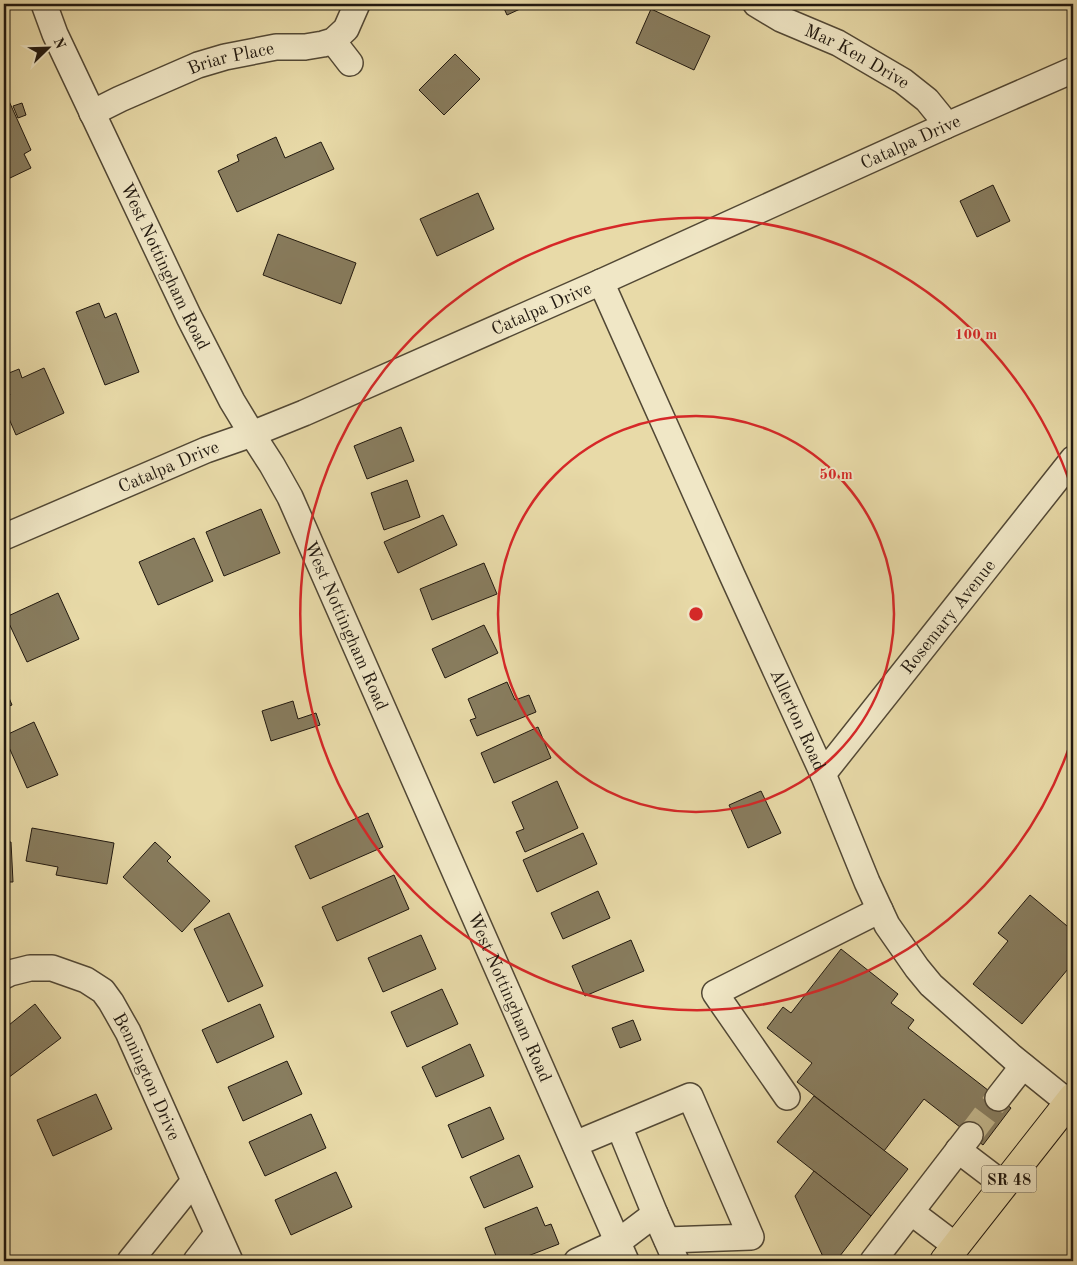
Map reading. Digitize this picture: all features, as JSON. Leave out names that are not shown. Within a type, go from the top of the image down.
[{"type":"main road","name":"SR 48","points":[[950,1254],[1071,1100]]},
{"type":"street","points":[[26,4],[46,11]]},
{"type":"street","points":[[350,63],[333,41],[346,29],[356,4]]},
{"type":"street","name":"Mar Ken Drive","points":[[756,4],[781,19],[838,43],[903,81],[927,100],[940,116],[945,126]]},
{"type":"street","name":"West Nottingham Road","points":[[46,11],[55,34],[188,317],[232,401],[290,497],[622,1252]]},
{"type":"street","name":"Briar Place","points":[[92,113],[198,65],[225,57],[276,47],[305,47],[333,41]]},
{"type":"street","name":"Catalpa Drive","points":[[4,537],[206,450],[304,413],[1073,70]]},
{"type":"street","name":"Allerton Road","points":[[601,282],[823,774],[887,926],[931,985],[1023,1066],[1071,1100]]},
{"type":"street","name":"Rosemary Avenue","points":[[823,774],[1073,459]]},
{"type":"street","points":[[787,1097],[716,993],[880,910]]},
{"type":"street","name":"Bennington Drive","points":[[4,976],[30,968],[52,968],[86,980],[103,991],[128,1032],[230,1261]]},
{"type":"street","points":[[998,1098],[1023,1066]]},
{"type":"street","points":[[575,1144],[690,1096],[750,1237],[671,1251],[619,1126]]},
{"type":"street","points":[[874,1261],[964,1142],[1004,1185]]},
{"type":"street","points":[[130,1261],[194,1181]]},
{"type":"street","points":[[911,1212],[950,1254]]},
{"type":"street","points":[[577,1261],[622,1252],[655,1214]]},
{"type":"street","points":[[196,1261],[217,1234]]},
{"type":"building","points":[[502,4],[531,4],[507,15]]},
{"type":"building","points":[[651,9],[710,36],[694,70],[636,43]]},
{"type":"building","points":[[455,54],[480,79],[444,115],[419,90]]},
{"type":"building","points":[[4,90],[31,150],[24,154],[31,168],[10,178],[4,164]]},
{"type":"building","points":[[22,103],[26,115],[18,118],[13,106]]},
{"type":"building","points":[[276,137],[285,158],[321,142],[334,169],[237,212],[218,171],[239,161],[237,155]]},
{"type":"building","points":[[993,185],[1010,221],[977,237],[960,201]]},
{"type":"building","points":[[478,193],[494,229],[437,256],[420,219]]},
{"type":"building","points":[[278,234],[356,263],[341,304],[263,275]]},
{"type":"building","points":[[99,303],[105,318],[116,313],[139,372],[105,385],[76,312]]},
{"type":"building","points":[[44,368],[64,413],[16,435],[4,407],[4,397],[10,395],[4,382],[4,375],[19,369],[22,378]]},
{"type":"building","points":[[401,427],[414,461],[367,479],[354,446]]},
{"type":"building","points":[[407,480],[420,517],[384,530],[371,493]]},
{"type":"building","points":[[261,509],[280,553],[224,576],[206,532]]},
{"type":"building","points":[[443,515],[457,545],[398,573],[384,542]]},
{"type":"building","points":[[194,538],[213,581],[158,605],[139,562]]},
{"type":"building","points":[[484,563],[497,594],[432,620],[420,589]]},
{"type":"building","points":[[58,593],[79,639],[27,662],[6,617]]},
{"type":"building","points":[[484,625],[498,653],[445,678],[432,649]]},
{"type":"building","points":[[507,682],[515,700],[529,695],[536,712],[477,736],[470,720],[476,718],[468,699]]},
{"type":"building","points":[[4,686],[12,705],[4,708]]},
{"type":"building","points":[[293,701],[298,719],[316,713],[320,725],[271,741],[262,711]]},
{"type":"building","points":[[34,722],[58,775],[27,788],[4,736]]},
{"type":"building","points":[[538,727],[551,758],[494,783],[481,753]]},
{"type":"building","points":[[557,781],[578,828],[525,852],[516,832],[524,829],[512,802]]},
{"type":"building","points":[[761,791],[781,833],[748,848],[729,805]]},
{"type":"building","points":[[368,813],[383,847],[310,879],[295,846]]},
{"type":"building","points":[[32,828],[114,843],[107,884],[56,875],[58,867],[26,861]]},
{"type":"building","points":[[583,833],[597,864],[537,892],[523,860]]},
{"type":"building","points":[[4,842],[11,842],[13,882],[4,882]]},
{"type":"building","points":[[155,842],[171,857],[167,861],[210,901],[182,932],[123,877]]},
{"type":"building","points":[[394,875],[409,909],[337,941],[322,907]]},
{"type":"building","points":[[598,891],[610,918],[563,939],[551,913]]},
{"type":"building","points":[[1030,895],[1073,931],[1073,963],[1022,1024],[973,984],[1008,941],[998,933]]},
{"type":"building","points":[[229,913],[263,986],[228,1002],[194,929]]},
{"type":"building","points":[[421,935],[436,969],[383,992],[368,958]]},
{"type":"building","points":[[631,940],[644,971],[585,996],[572,966]]},
{"type":"building","points":[[841,949],[898,994],[891,1003],[914,1020],[908,1028],[1011,1108],[983,1145],[924,1099],[884,1151],[797,1082],[812,1063],[767,1028],[783,1007],[791,1013]]},
{"type":"building","points":[[442,989],[458,1024],[407,1047],[391,1012]]},
{"type":"building","points":[[35,1004],[61,1038],[4,1081],[4,1029]]},
{"type":"building","points":[[260,1004],[274,1037],[217,1063],[202,1030]]},
{"type":"building","points":[[633,1020],[641,1040],[620,1048],[612,1028]]},
{"type":"building","points":[[470,1044],[484,1076],[436,1097],[422,1067]]},
{"type":"building","points":[[287,1061],[302,1094],[243,1121],[228,1087]]},
{"type":"building","points":[[96,1094],[112,1129],[53,1156],[37,1120]]},
{"type":"building","points":[[814,1096],[908,1169],[871,1216],[777,1142]]},
{"type":"building","points":[[490,1107],[504,1139],[462,1158],[448,1125]]},
{"type":"building","points":[[311,1114],[326,1148],[265,1176],[249,1142]]},
{"type":"building","points":[[519,1155],[533,1187],[484,1208],[470,1177]]},
{"type":"building","points":[[814,1171],[871,1216],[836,1261],[825,1261],[795,1196]]},
{"type":"building","points":[[336,1172],[352,1207],[291,1235],[275,1200]]},
{"type":"building","points":[[537,1207],[545,1226],[551,1224],[559,1244],[515,1261],[498,1261],[485,1228]]},
{"type":"building","points":[[693,1260],[759,1261],[693,1261]]},
{"type":"tunnel","points":[[970,1135],[998,1098]]}]
